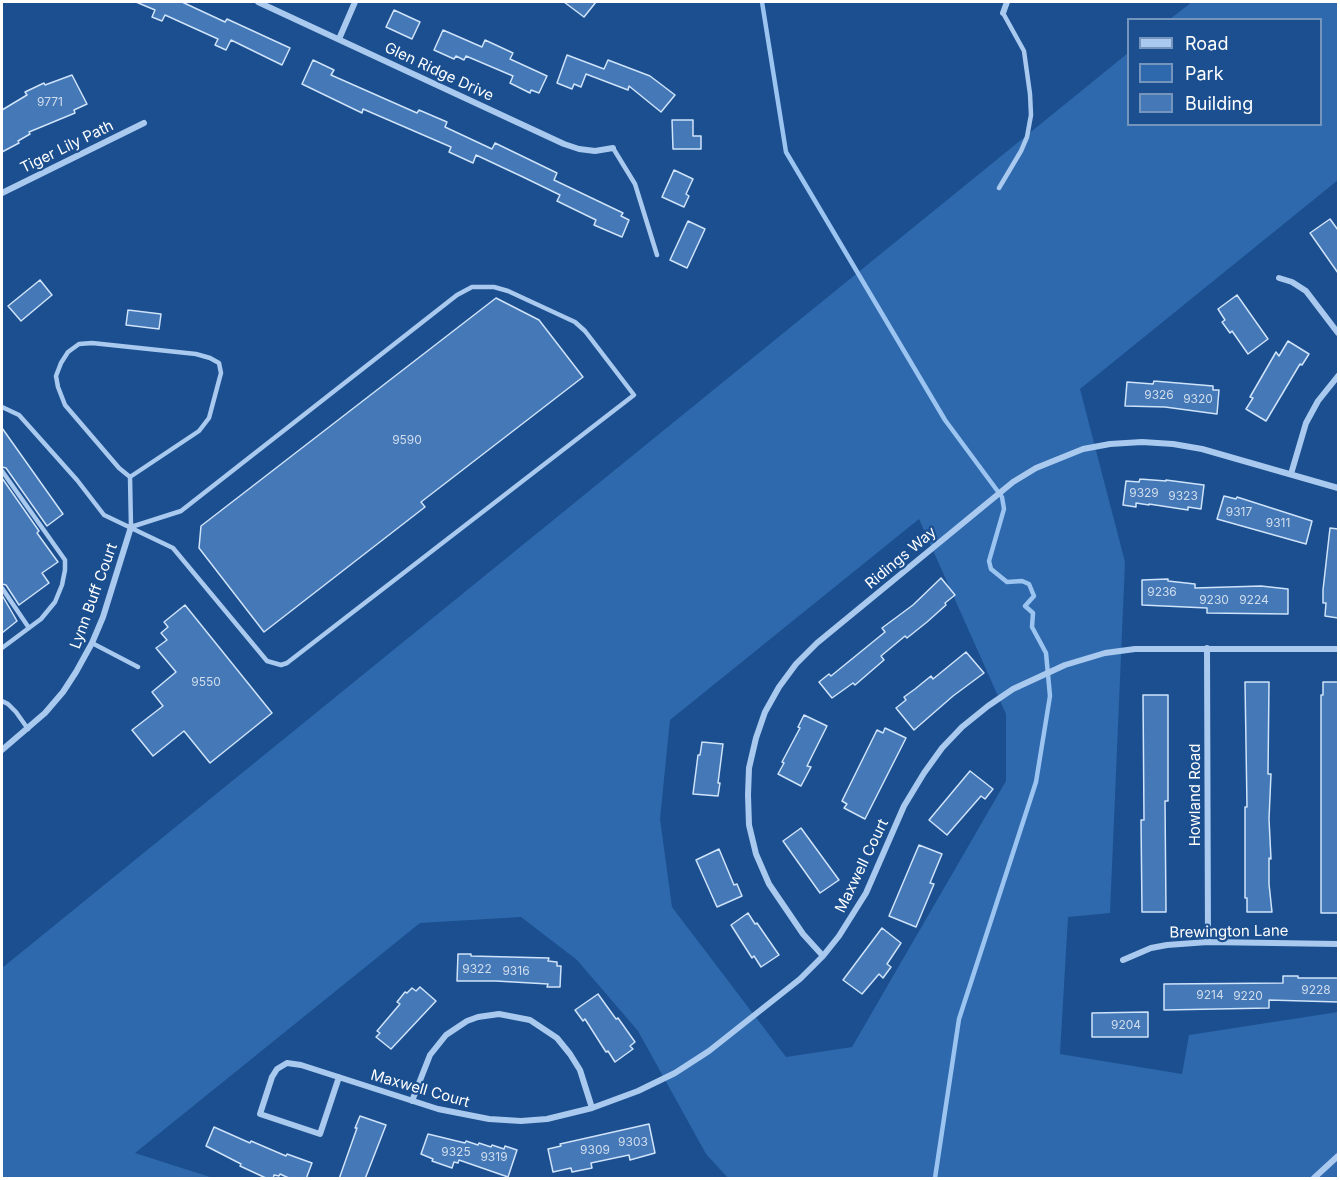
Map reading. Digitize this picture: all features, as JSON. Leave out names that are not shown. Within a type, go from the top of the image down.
[{"type":"street","name":"Glen Ridge Drive","points":[[258,2],[564,144],[595,151],[613,148]]},
{"type":"street","points":[[339,39],[355,2]]},
{"type":"street","points":[[1003,13],[1007,2]]},
{"type":"street","name":"Tiger Lily Path","points":[[2,193],[144,123]]},
{"type":"street","points":[[1279,278],[1293,282],[1306,291],[1338,333]]},
{"type":"street","points":[[1291,474],[1306,423],[1318,401],[1338,376]]},
{"type":"street","name":"Ridings Way","points":[[823,956],[797,926],[769,884],[756,854],[748,815],[749,768],[765,712],[779,687],[796,664],[817,644],[1013,482],[1044,465],[1083,449],[1142,442],[1202,449],[1338,488]]},
{"type":"street","name":"Lynn Buff Court","points":[[2,750],[28,729],[63,692],[92,643],[111,594],[131,526]]},
{"type":"street","name":"Howland Road","points":[[1207,648],[1208,942]]},
{"type":"street","name":"Maxwell Court","points":[[339,1077],[320,1134],[260,1114],[272,1077],[277,1069],[287,1064],[301,1065],[339,1077],[412,1101],[462,1116],[521,1121],[547,1119],[592,1108],[638,1091],[675,1073],[709,1051],[800,979],[823,956],[856,911],[904,806],[924,773],[942,748],[988,705],[1013,689],[1065,665],[1105,653],[1135,649],[1338,649]]},
{"type":"street","name":"Brewington Lane","points":[[1123,960],[1151,948],[1208,942],[1338,944]]},
{"type":"street","points":[[412,1101],[430,1055],[446,1035],[467,1021],[489,1014],[499,1014],[530,1020],[557,1038],[580,1070],[592,1108]]},
{"type":"street","points":[[1314,1179],[1338,1156]]},
{"type":"lane","points":[[999,188],[1024,144],[1031,115],[1024,51],[1003,13]]},
{"type":"lane","points":[[613,148],[634,184],[657,255]]},
{"type":"lane","points":[[2,407],[20,415],[104,514],[173,548],[267,661],[281,665],[288,663],[634,395],[585,331],[574,322],[508,291],[484,285],[472,287],[458,295],[181,511],[131,526]]},
{"type":"lane","points":[[130,477],[199,431],[208,418],[221,373],[219,363],[196,354],[92,343],[79,344],[68,352],[61,363],[56,376],[65,405],[119,468],[130,477],[131,526]]},
{"type":"lane","points":[[2,471],[64,560],[65,570],[55,602],[41,619],[2,648]]},
{"type":"lane","points":[[2,588],[29,628]]},
{"type":"lane","points":[[92,643],[138,667]]},
{"type":"lane","points":[[2,701],[8,704],[28,729]]},
{"type":"green space","points":[[1192,2],[1338,2],[1338,180],[1080,389],[1125,562],[1110,913],[1068,917],[1060,1054],[1182,1074],[1189,1035],[1338,1012],[1338,1178],[728,1178],[706,1154],[638,1031],[577,960],[521,917],[420,923],[135,1153],[213,1178],[2,1178],[2,968],[1127,54],[1127,126],[1322,126],[1322,18],[1171,18]],"holes":[[[919,519],[1006,714],[1006,781],[852,1047],[786,1057],[672,907],[660,819],[670,720]]]},
{"type":"building","points":[[136,2],[182,2],[225,22],[227,19],[290,48],[282,65],[231,40],[226,50],[215,45],[218,39],[165,15],[162,21],[152,17],[155,10]]},
{"type":"building","points":[[564,2],[596,2],[584,17]]},
{"type":"building","points":[[394,10],[420,22],[412,39],[386,27]]},
{"type":"building","points":[[443,30],[482,47],[485,40],[513,53],[510,59],[547,76],[539,93],[531,90],[530,93],[510,83],[513,76],[466,56],[464,60],[456,56],[454,59],[434,50]]},
{"type":"building","points":[[567,55],[604,69],[608,60],[650,76],[675,95],[661,112],[629,86],[628,90],[586,74],[581,87],[574,84],[572,89],[557,83]]},
{"type":"building","points":[[313,60],[334,70],[331,75],[417,113],[419,110],[447,122],[445,127],[492,149],[495,143],[557,173],[554,180],[623,213],[621,216],[629,220],[622,237],[594,225],[596,220],[557,201],[560,195],[523,177],[476,155],[473,163],[449,152],[451,147],[363,109],[362,113],[302,84]]},
{"type":"building","points":[[72,75],[87,104],[74,110],[75,113],[29,132],[30,134],[18,141],[19,143],[2,152],[2,110],[27,95],[25,92],[44,83],[45,85]]},
{"type":"building","points":[[672,120],[693,120],[693,136],[701,136],[701,149],[673,149]]},
{"type":"building","points":[[674,170],[693,179],[686,194],[689,196],[684,207],[662,197]]},
{"type":"building","points":[[1330,219],[1338,230],[1338,273],[1310,233]]},
{"type":"building","points":[[688,221],[705,229],[687,268],[670,260]]},
{"type":"building","points":[[40,280],[52,295],[21,321],[8,306]]},
{"type":"building","points":[[1237,295],[1268,339],[1248,354],[1232,331],[1230,333],[1222,322],[1225,320],[1218,309]]},
{"type":"building","points":[[496,298],[539,320],[583,377],[421,502],[425,507],[264,632],[199,548],[201,526]]},
{"type":"building","points":[[128,310],[161,314],[159,329],[126,325]]},
{"type":"building","points":[[1288,341],[1309,354],[1302,365],[1300,364],[1266,421],[1246,409],[1253,398],[1250,397],[1276,352],[1279,356]]},
{"type":"building","points":[[1154,381],[1213,386],[1213,390],[1219,390],[1217,414],[1165,407],[1125,406],[1127,382],[1153,384]]},
{"type":"building","points":[[2,428],[63,514],[47,526],[6,468],[2,467]]},
{"type":"building","points":[[2,478],[58,562],[42,573],[49,583],[19,605],[6,585],[2,584]]},
{"type":"building","points":[[1140,479],[1204,485],[1201,509],[1188,507],[1188,510],[1136,503],[1136,507],[1123,505],[1126,481],[1139,482]]},
{"type":"building","points":[[1224,496],[1236,499],[1237,497],[1312,521],[1306,544],[1217,519]]},
{"type":"building","points":[[1330,528],[1338,529],[1338,618],[1325,616],[1326,603],[1323,603]]},
{"type":"building","points":[[941,578],[955,595],[945,603],[946,605],[907,638],[905,636],[881,656],[884,660],[855,685],[853,683],[832,698],[819,682],[829,674],[831,676],[885,632],[882,628],[913,605]]},
{"type":"building","points":[[1168,579],[1168,581],[1195,584],[1195,588],[1261,586],[1288,589],[1288,614],[1207,613],[1207,608],[1142,605],[1142,580]]},
{"type":"building","points":[[2,595],[17,621],[2,633]]},
{"type":"building","points":[[185,605],[272,713],[210,763],[184,731],[153,756],[132,730],[163,706],[152,692],[176,672],[156,648],[167,640],[161,633],[168,627],[164,622]]},
{"type":"building","points":[[966,652],[984,673],[914,730],[896,708],[906,700],[904,697],[931,676],[933,679]]},
{"type":"building","points":[[1245,682],[1269,682],[1268,774],[1271,774],[1269,819],[1271,859],[1269,858],[1269,884],[1272,912],[1247,912],[1247,898],[1245,898],[1245,807],[1247,807]]},
{"type":"building","points":[[1323,682],[1338,682],[1338,913],[1321,913],[1321,695],[1323,695]]},
{"type":"building","points":[[1143,695],[1168,695],[1168,801],[1165,801],[1166,912],[1142,912]]},
{"type":"building","points":[[804,715],[827,726],[807,766],[811,767],[801,786],[778,774]]},
{"type":"building","points":[[885,728],[906,738],[865,819],[844,808],[847,804],[842,801],[877,730],[883,733]]},
{"type":"building","points":[[702,742],[723,744],[718,796],[693,794]]},
{"type":"building","points":[[970,771],[993,789],[985,799],[981,796],[947,835],[929,820]]},
{"type":"building","points":[[801,828],[839,880],[820,893],[783,841]]},
{"type":"building","points":[[919,845],[942,854],[930,883],[934,884],[916,927],[889,916]]},
{"type":"building","points":[[719,849],[734,885],[737,884],[742,896],[717,907],[696,860]]},
{"type":"building","points":[[748,913],[779,955],[761,967],[754,956],[752,958],[731,925]]},
{"type":"building","points":[[882,928],[901,943],[887,964],[891,967],[883,978],[879,974],[862,994],[843,980]]},
{"type":"building","points":[[458,954],[549,958],[548,961],[557,962],[557,966],[561,966],[560,987],[547,987],[548,984],[457,981]]},
{"type":"building","points":[[1283,976],[1338,978],[1338,1002],[1269,1000],[1269,1008],[1164,1010],[1164,984],[1283,983]]},
{"type":"building","points":[[420,987],[436,1001],[391,1049],[376,1037],[380,1033],[377,1031],[400,1004],[397,1002],[405,992],[407,993],[412,988],[416,991]]},
{"type":"building","points":[[598,994],[635,1042],[630,1046],[633,1049],[615,1062],[585,1019],[583,1021],[575,1010]]},
{"type":"building","points":[[1148,1012],[1148,1037],[1092,1037],[1092,1013]]},
{"type":"building","points":[[360,1116],[386,1125],[365,1179],[339,1179],[357,1128],[355,1128]]},
{"type":"building","points":[[649,1124],[655,1153],[630,1160],[629,1155],[591,1163],[592,1168],[572,1172],[571,1168],[553,1172],[548,1149],[561,1146],[560,1144]]},
{"type":"building","points":[[214,1127],[250,1143],[251,1141],[286,1156],[287,1154],[312,1163],[306,1179],[291,1179],[280,1174],[279,1176],[274,1175],[273,1179],[268,1179],[240,1166],[241,1164],[206,1146]]},
{"type":"building","points":[[428,1134],[465,1143],[466,1141],[478,1145],[479,1143],[491,1147],[492,1145],[504,1149],[505,1146],[517,1150],[508,1177],[459,1160],[458,1163],[454,1162],[452,1168],[432,1161],[433,1159],[421,1154]]},
{"type":"waterway","points":[[762,2],[786,152],[945,420],[1002,497],[1004,509],[989,561],[991,569],[1007,582],[1022,581],[1029,584],[1034,596],[1025,606],[1033,613],[1032,627],[1046,653],[1050,696],[1036,782],[959,1019],[935,1178]]}]
